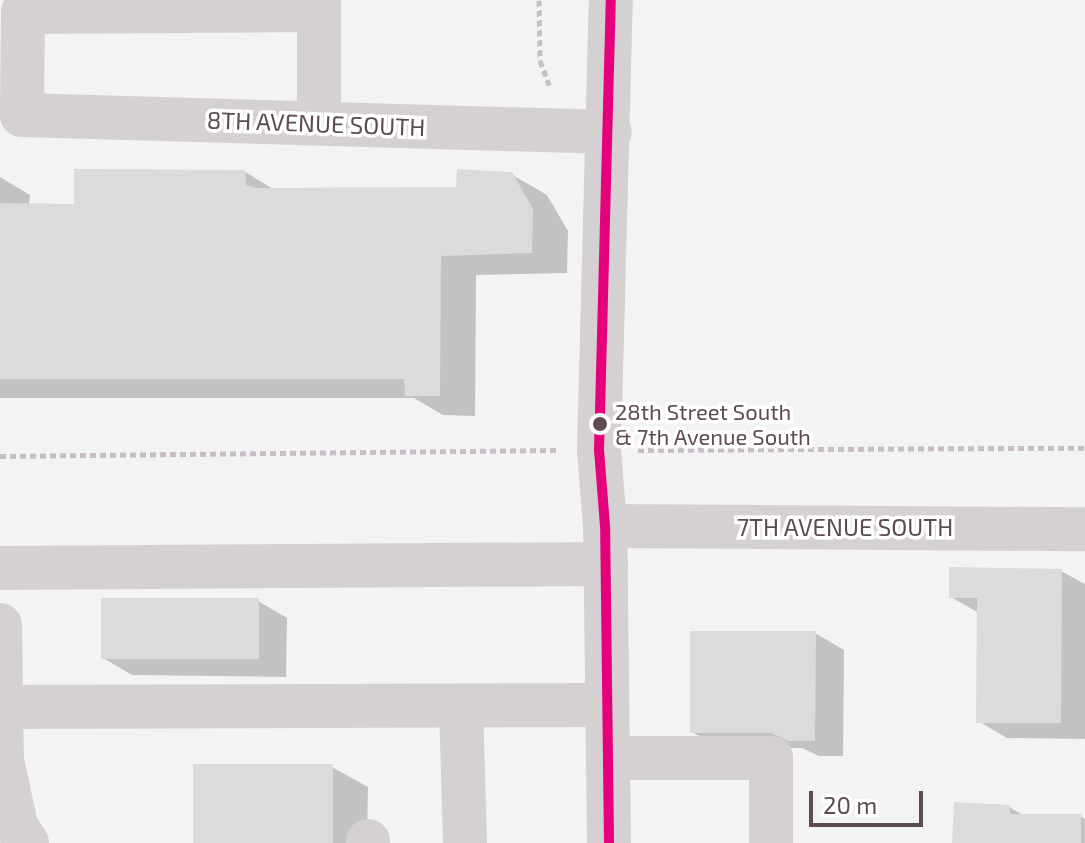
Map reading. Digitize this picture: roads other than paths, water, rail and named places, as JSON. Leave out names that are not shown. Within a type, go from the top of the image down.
[{"type":"street","points":[[609,843],[605,545],[599,450],[610,132],[611,0]]},
{"type":"street","points":[[12,12],[319,5],[319,123]]},
{"type":"street","name":"8TH AVENUE SOUTH","points":[[12,12],[22,115],[610,132]]},
{"type":"street","name":"7TH AVENUE SOUTH","points":[[0,568],[1085,529]]},
{"type":"street","points":[[0,625],[2,760],[16,826],[27,843]]},
{"type":"street","points":[[1,707],[607,705]]},
{"type":"street","points":[[461,707],[465,843]]},
{"type":"street","points":[[608,758],[771,758],[771,843]]},
{"type":"place","name":"28th Street South & 7th Avenue South","points":[[600,424]]}]
